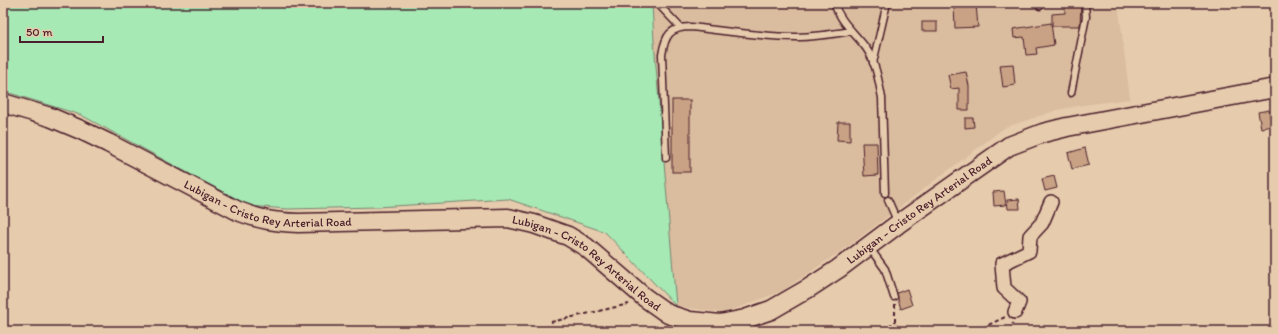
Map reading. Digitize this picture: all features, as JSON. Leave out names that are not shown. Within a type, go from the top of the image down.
[{"type":"main road","name":"Lubigan - Cristo Rey Arterial Road","points":[[3,103],[50,117],[81,130],[238,211],[256,218],[275,222],[298,223],[508,218],[534,224],[568,236],[586,247],[648,300],[668,314],[690,322],[720,324],[745,319],[771,310],[809,288],[1009,146],[1027,138],[1067,127],[1275,88]]},
{"type":"street","points":[[1015,312],[1019,302],[1004,288],[1002,264],[1029,251],[1030,236],[1042,223],[1051,202]]},
{"type":"lane","points":[[659,3],[660,6],[680,27]]},
{"type":"lane","points":[[834,3],[840,18],[867,50],[873,63],[882,98],[885,193]]},
{"type":"lane","points":[[873,63],[887,3]]},
{"type":"lane","points":[[1071,93],[1086,17],[1085,3]]},
{"type":"lane","points":[[666,158],[662,55],[663,45],[668,35],[675,28],[691,27],[761,35],[796,37],[817,36],[851,31]]},
{"type":"lane","points":[[888,200],[898,224]]},
{"type":"lane","points":[[869,246],[885,269],[894,297]]},
{"type":"path","points":[[894,297],[895,322],[899,331]]},
{"type":"path","points":[[551,322],[648,300]]},
{"type":"path","points":[[976,331],[1015,312]]},
{"type":"path","points":[[884,331],[895,322]]},
{"type":"shaded area","points":[[652,3],[1118,3],[1130,99],[1082,105],[1057,110],[1004,128],[847,247],[782,291],[724,313],[676,306]]},
{"type":"green space","points":[[3,3],[652,3],[676,306],[605,232],[508,199],[377,207],[288,209],[249,206],[81,115],[3,91]]},
{"type":"building","points":[[1065,3],[1081,3],[1080,26],[1052,26],[1052,14],[1065,13]]},
{"type":"building","points":[[976,4],[978,27],[955,28],[954,5]]},
{"type":"building","points":[[922,22],[937,22],[937,31],[922,31]]},
{"type":"building","points":[[1051,23],[1054,45],[1036,48],[1037,54],[1026,55],[1024,37],[1014,38],[1013,29]]},
{"type":"building","points":[[1013,64],[1015,85],[1003,87],[1000,65]]},
{"type":"building","points":[[966,72],[969,86],[969,110],[959,110],[959,88],[951,89],[948,75]]},
{"type":"building","points":[[672,100],[690,100],[690,172],[672,172]]},
{"type":"building","points":[[1269,110],[1272,126],[1261,128],[1258,112]]},
{"type":"building","points":[[965,118],[973,118],[974,127],[965,128]]},
{"type":"building","points":[[838,122],[850,122],[850,141],[837,140]]},
{"type":"building","points":[[862,143],[877,143],[878,175],[864,176]]},
{"type":"building","points":[[1085,148],[1089,165],[1072,169],[1068,153]]},
{"type":"building","points":[[1054,176],[1057,188],[1045,191],[1042,179]]},
{"type":"building","points":[[1004,191],[1006,205],[994,206],[993,192]]},
{"type":"building","points":[[1019,199],[1020,209],[1008,209],[1007,200]]},
{"type":"building","points":[[907,289],[912,305],[901,309],[897,293]]}]
